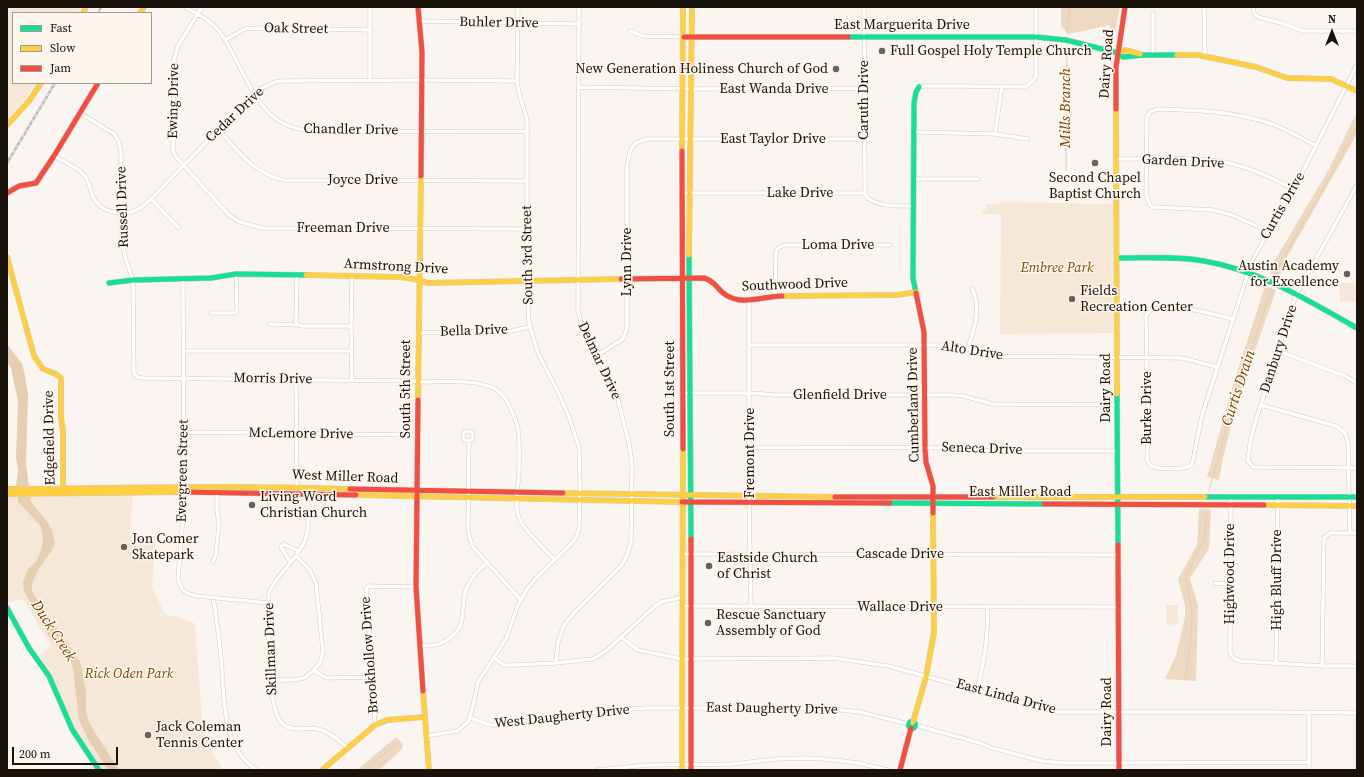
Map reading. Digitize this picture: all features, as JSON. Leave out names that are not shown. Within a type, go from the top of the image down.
[{"type":"street","name":"Chandler Drive","points":[[185,7],[214,25],[220,32],[254,93],[264,107],[278,120],[299,130],[317,132],[528,131]]},
{"type":"street","name":"Ewing Drive","points":[[184,165],[176,157],[173,151],[174,59],[178,46],[202,7]]},
{"type":"street","points":[[370,7],[370,80]]},
{"type":"street","name":"South 5th Street","points":[[418,7],[422,52],[416,587],[429,770]]},
{"type":"street","name":"South 3rd Street","points":[[470,718],[478,682],[484,670],[494,658],[506,639],[518,605],[527,588],[571,544],[579,529],[580,519],[579,447],[559,394],[538,353],[530,327],[527,302],[528,131],[526,111],[519,93],[517,81],[518,7]]},
{"type":"street","name":"Delmar Drive","points":[[556,663],[558,642],[564,625],[622,565],[628,556],[631,542],[632,465],[623,414],[606,373],[583,330],[578,312],[579,7]]},
{"type":"street","name":"South 1st Street","points":[[682,767],[682,140],[684,7]]},
{"type":"street","name":"South 1st Street","points":[[691,767],[690,140],[692,7]]},
{"type":"street","name":"Caruth Drive","points":[[864,7],[865,193]]},
{"type":"street","points":[[919,87],[1025,87],[1034,80],[1036,76],[1036,7]]},
{"type":"street","name":"Dairy Road","points":[[1119,770],[1116,67],[1125,7]]},
{"type":"street","points":[[1204,7],[1204,56]]},
{"type":"street","points":[[1253,7],[1254,13],[1258,17],[1303,31],[1357,31]]},
{"type":"street","points":[[1153,14],[1153,55]]},
{"type":"street","name":"Buhler Drive","points":[[419,21],[578,24]]},
{"type":"street","name":"Oak Street","points":[[224,40],[245,29],[258,28],[371,30]]},
{"type":"street","points":[[630,32],[643,36],[684,37]]},
{"type":"street","name":"East Marguerita Drive","points":[[684,37],[1036,37],[1066,40],[1118,53],[1123,56],[1204,56],[1256,67],[1287,78],[1330,79],[1357,91]]},
{"type":"street","name":"Curtis Drive","points":[[1189,467],[1192,465],[1193,461],[1202,415],[1252,261],[1293,189],[1357,65]]},
{"type":"street","name":"Cedar Drive","points":[[54,156],[83,173],[97,203],[113,212],[130,212],[137,210],[151,199],[254,93],[275,82],[370,80],[517,81]]},
{"type":"street","points":[[7,125],[25,105],[40,84]]},
{"type":"street","points":[[7,193],[19,186],[36,183],[97,84]]},
{"type":"street","points":[[995,134],[1002,86]]},
{"type":"street","name":"East Wanda Drive","points":[[578,87],[683,89],[864,88]]},
{"type":"street","name":"Cumberland Drive","points":[[900,770],[926,677],[934,632],[933,497],[932,480],[926,462],[925,448],[925,345],[917,292],[913,278],[914,103],[916,92],[919,87]]},
{"type":"street","points":[[1268,231],[1232,215],[1219,212],[1154,207],[1150,205],[1146,195],[1147,117],[1150,112],[1156,109],[1204,110],[1246,117],[1272,124],[1316,146]]},
{"type":"street","name":"Russell Drive","points":[[80,113],[114,134],[119,142],[121,153],[121,238],[123,251],[133,280],[134,370]]},
{"type":"street","name":"Joyce Drive","points":[[218,130],[251,165],[264,174],[283,180],[527,181]]},
{"type":"street","points":[[914,132],[995,134],[1028,139]]},
{"type":"street","name":"East Taylor Drive","points":[[629,153],[632,147],[641,140],[864,139]]},
{"type":"street","name":"Lynn Drive","points":[[596,356],[618,343],[625,335],[627,328],[627,165],[629,153]]},
{"type":"street","name":"Garden Drive","points":[[1117,159],[1187,159],[1225,163],[1265,175],[1293,189]]},
{"type":"street","name":"Freeman Drive","points":[[184,165],[229,215],[240,222],[251,226],[262,228],[527,229]]},
{"type":"street","points":[[914,179],[978,179]]},
{"type":"street","name":"Danbury Drive","points":[[1349,468],[1253,467],[1248,461],[1248,455],[1261,405],[1296,295],[1357,185]]},
{"type":"street","name":"Lake Drive","points":[[682,193],[865,193]]},
{"type":"street","points":[[865,193],[867,198],[881,204],[893,206],[914,206]]},
{"type":"street","points":[[151,199],[179,228]]},
{"type":"street","name":"Loma Drive","points":[[775,296],[776,251],[778,248],[785,245],[890,244]]},
{"type":"street","name":"Edgefield Drive","points":[[7,257],[34,356],[43,369],[48,372],[55,372],[59,374],[61,378],[63,491]]},
{"type":"street","points":[[1118,258],[1183,259],[1218,264],[1248,273],[1276,284],[1357,328]]},
{"type":"street","points":[[211,313],[235,313],[236,274]]},
{"type":"street","name":"Armstrong Drive","points":[[109,283],[133,280],[211,278],[236,274],[399,277],[428,283],[682,278]]},
{"type":"street","points":[[297,275],[296,322],[298,325]]},
{"type":"street","points":[[352,276],[352,380]]},
{"type":"street","name":"Southwood Drive","points":[[682,278],[708,279],[716,284],[727,296],[737,300],[749,300],[775,296],[897,295],[917,292]]},
{"type":"street","name":"Evergreen Street","points":[[183,279],[184,504],[178,578],[180,588],[186,593],[213,598]]},
{"type":"street","points":[[968,349],[977,317],[976,296],[972,288]]},
{"type":"street","name":"Fremont Drive","points":[[749,300],[749,496],[751,606]]},
{"type":"street","name":"Burke Drive","points":[[1189,467],[1156,468],[1150,465],[1147,461],[1148,425],[1146,316],[1150,311],[1156,308],[1192,309],[1232,320]]},
{"type":"street","points":[[269,324],[351,326]]},
{"type":"street","name":"Bella Drive","points":[[418,333],[510,331],[530,327]]},
{"type":"street","points":[[682,335],[690,335]]},
{"type":"street","name":"Alto Drive","points":[[750,345],[959,346],[993,356],[1182,358],[1217,367]]},
{"type":"street","points":[[184,351],[351,352]]},
{"type":"street","points":[[1278,351],[1345,376],[1357,383]]},
{"type":"street","name":"Morris Drive","points":[[134,370],[134,374],[137,377],[412,380],[418,382],[480,384],[497,390],[504,396],[518,428],[518,517],[523,526],[555,560]]},
{"type":"street","points":[[296,379],[297,490]]},
{"type":"street","name":"Glenfield Drive","points":[[682,393],[963,396],[993,404],[1118,405]]},
{"type":"street","points":[[1261,405],[1336,426],[1345,434],[1348,442],[1350,533]]},
{"type":"street","name":"McLemore Drive","points":[[184,432],[418,435]]},
{"type":"street","points":[[469,441],[468,528],[470,538],[473,547],[501,576],[521,600]]},
{"type":"street","name":"Seneca Drive","points":[[749,447],[968,448],[994,451],[1118,451]]},
{"type":"street","points":[[682,452],[690,452]]},
{"type":"street","points":[[1349,468],[1357,468]]},
{"type":"street","name":"West Miller Road","points":[[184,489],[217,492],[297,490]]},
{"type":"street","name":"West Miller Road","points":[[7,492],[184,489],[297,490],[632,498],[682,502]]},
{"type":"street","name":"Skillman Drive","points":[[308,491],[308,529],[305,541],[296,556],[272,586],[270,592],[268,604],[268,626],[273,700],[275,712],[280,722],[286,727],[318,728],[330,734],[347,747]]},
{"type":"street","points":[[213,562],[216,554],[219,525],[217,492]]},
{"type":"street","name":"West Miller Road","points":[[632,498],[682,495]]},
{"type":"street","name":"East Miller Road","points":[[682,495],[690,499],[750,503],[1357,506]]},
{"type":"street","name":"East Miller Road","points":[[682,502],[690,499],[749,496],[1357,497]]},
{"type":"street","name":"High Bluff Drive","points":[[1276,663],[1278,496]]},
{"type":"street","points":[[841,497],[841,503]]},
{"type":"street","points":[[1029,497],[1029,504]]},
{"type":"street","name":"Highwood Drive","points":[[1231,497],[1230,652],[1234,659],[1276,663]]},
{"type":"street","points":[[1322,666],[1324,538],[1326,535],[1357,533]]},
{"type":"street","points":[[290,562],[281,547],[283,544],[299,551]]},
{"type":"street","name":"Cascade Drive","points":[[682,554],[1118,555]]},
{"type":"street","points":[[272,680],[292,680],[304,678],[320,663],[323,651],[316,584],[310,570],[296,556]]},
{"type":"street","points":[[420,646],[436,646],[450,638],[458,630],[461,625],[465,592],[475,574],[487,563]]},
{"type":"street","points":[[1216,583],[1230,584]]},
{"type":"street","name":"Brookhollow Drive","points":[[375,725],[366,589],[368,586],[416,587]]},
{"type":"street","points":[[494,658],[504,665],[556,663],[593,659],[606,651],[661,602],[683,597]]},
{"type":"street","points":[[257,770],[241,755],[234,744],[228,729],[219,631],[213,598],[268,604]]},
{"type":"street","name":"Wallace Drive","points":[[683,606],[1118,607]]},
{"type":"street","points":[[977,690],[982,670],[986,640],[988,621],[987,607]]},
{"type":"street","points":[[7,608],[29,648],[49,676],[72,729],[100,770]]},
{"type":"street","name":"East Linda Drive","points":[[621,637],[638,650],[682,659],[833,658],[888,666],[1058,712],[1309,712],[1357,714]]},
{"type":"street","points":[[1276,663],[1322,666],[1357,666]]},
{"type":"street","points":[[314,670],[327,678],[373,677]]},
{"type":"street","name":"West Daugherty Drive","points":[[470,718],[490,725],[499,725],[617,710],[682,708]]},
{"type":"street","name":"East Daugherty Drive","points":[[682,708],[822,708],[860,712],[980,743],[992,748],[1042,761],[1065,763],[1309,762]]},
{"type":"street","points":[[1309,712],[1309,770]]},
{"type":"street","points":[[322,770],[347,747],[375,725],[387,720],[425,717]]},
{"type":"street","points":[[426,736],[457,731],[468,722],[470,718]]},
{"type":"street","points":[[1357,719],[1357,764]]},
{"type":"street","points":[[597,770],[648,765],[691,767],[775,759],[825,759],[858,763],[888,770]]},
{"type":"green space","points":[[7,7],[81,7],[78,12],[12,12],[12,84],[35,84],[22,103],[7,120]]},
{"type":"green space","name":"Embree Park","points":[[1002,202],[1113,204],[1113,333],[1000,334],[1001,214],[983,214],[983,210],[986,210],[986,204],[1001,204]]},
{"type":"green space","points":[[1339,283],[1356,283],[1356,301],[1340,302]]},
{"type":"green space","name":"Rick Oden Park","points":[[133,495],[130,534],[156,536],[152,588],[165,614],[193,622],[195,626],[202,718],[207,743],[223,770],[102,770],[89,753],[76,730],[56,684],[39,655],[50,647],[51,644],[24,600],[22,599],[7,603],[7,497]]},
{"type":"green space","points":[[1166,605],[1178,605],[1178,625],[1166,624]]},
{"type":"shaded area","points":[[1061,7],[1120,7],[1115,31],[1110,32],[1110,25],[1068,34],[1061,26]]},
{"type":"shaded area","points":[[1357,112],[1357,134],[1287,257],[1279,277],[1270,273],[1275,260],[1329,169]]},
{"type":"shaded area","points":[[1265,286],[1276,290],[1236,408],[1219,480],[1207,477],[1233,385]]},
{"type":"shaded area","points":[[1199,509],[1211,510],[1209,549],[1190,578],[1198,606],[1196,681],[1165,679],[1176,656],[1185,617],[1185,605],[1178,579],[1197,545]]},
{"type":"shaded area","points":[[396,737],[403,744],[402,749],[379,770],[357,770]]},
{"type":"water","name":"Duck Creek","points":[[7,344],[22,364],[28,394],[26,464],[31,502],[48,523],[52,530],[55,542],[52,550],[38,570],[32,584],[32,592],[80,661],[86,692],[86,711],[89,723],[119,770],[108,770],[88,739],[79,720],[73,668],[70,659],[50,638],[24,591],[23,582],[28,569],[37,560],[42,547],[43,536],[40,525],[18,502],[16,487],[18,469],[16,458],[18,401],[11,368],[7,361]]},
{"type":"waterway","name":"Mills Branch","points":[[1067,35],[1070,7]]},
{"type":"waterway","name":"Mills Branch","points":[[1066,171],[1067,45]]},
{"type":"waterway","name":"Curtis Drain","points":[[1275,279],[1282,260],[1326,184],[1357,126]]},
{"type":"waterway","name":"Curtis Drain","points":[[1209,491],[1227,425],[1272,287]]},
{"type":"waterway","name":"Curtis Drain","points":[[1186,677],[1191,637],[1192,608],[1185,579],[1205,536],[1207,510]]},
{"type":"waterway","points":[[364,770],[396,744]]},
{"type":"railway","points":[[98,12],[101,7]]},
{"type":"railway","points":[[7,163],[54,84]]},
{"type":"traffic: fast","points":[[848,37],[1036,37],[1066,40],[1118,53],[1123,57],[1144,55],[1177,55]]},
{"type":"traffic: fast","points":[[916,293],[913,278],[914,103],[916,92],[919,87]]},
{"type":"traffic: fast","points":[[689,255],[691,539]]},
{"type":"traffic: fast","points":[[1118,258],[1182,258],[1224,265],[1264,279],[1321,307],[1357,328]]},
{"type":"traffic: fast","points":[[109,283],[133,280],[211,278],[236,274],[306,275]]},
{"type":"traffic: fast","points":[[1117,394],[1118,545]]},
{"type":"traffic: fast","points":[[1205,497],[1357,497]]},
{"type":"traffic: fast","points":[[890,503],[1044,504]]},
{"type":"traffic: fast","points":[[7,608],[29,648],[49,676],[72,729],[99,770]]},
{"type":"traffic: fast","points":[[912,722],[915,725],[912,728],[909,725],[912,722]]},
{"type":"traffic: slow","points":[[84,12],[86,7]]},
{"type":"traffic: slow","points":[[141,12],[144,7]]},
{"type":"traffic: slow","points":[[682,151],[683,7]]},
{"type":"traffic: slow","points":[[689,255],[692,7]]},
{"type":"traffic: slow","points":[[1118,53],[1125,50],[1140,54]]},
{"type":"traffic: slow","points":[[1177,55],[1198,55],[1256,67],[1287,78],[1331,79],[1357,91]]},
{"type":"traffic: slow","points":[[7,125],[29,101],[40,84]]},
{"type":"traffic: slow","points":[[1116,109],[1117,394]]},
{"type":"traffic: slow","points":[[418,400],[421,176]]},
{"type":"traffic: slow","points":[[7,257],[34,356],[43,369],[56,374],[61,378],[63,491]]},
{"type":"traffic: slow","points":[[306,275],[399,277],[428,283],[621,279]]},
{"type":"traffic: slow","points":[[782,296],[897,295],[917,292]]},
{"type":"traffic: slow","points":[[682,770],[683,449]]},
{"type":"traffic: slow","points":[[7,489],[221,487],[350,489]]},
{"type":"traffic: slow","points":[[7,494],[183,492]]},
{"type":"traffic: slow","points":[[563,493],[835,497]]},
{"type":"traffic: slow","points":[[356,495],[682,502]]},
{"type":"traffic: slow","points":[[993,497],[1205,497]]},
{"type":"traffic: slow","points":[[1264,505],[1357,506]]},
{"type":"traffic: slow","points":[[913,722],[926,677],[934,632],[933,513]]},
{"type":"traffic: slow","points":[[423,691],[429,770]]},
{"type":"traffic: slow","points":[[322,770],[375,725],[387,720],[425,717]]},
{"type":"traffic: jam","points":[[418,7],[422,52],[421,176]]},
{"type":"traffic: jam","points":[[1116,109],[1116,67],[1125,7]]},
{"type":"traffic: jam","points":[[684,37],[848,37]]},
{"type":"traffic: jam","points":[[7,193],[19,186],[36,183],[97,84]]},
{"type":"traffic: jam","points":[[682,151],[683,449]]},
{"type":"traffic: jam","points":[[621,279],[704,278],[712,282],[726,295],[739,300],[753,300],[782,296]]},
{"type":"traffic: jam","points":[[916,293],[924,332],[925,448],[926,462],[933,486],[933,513]]},
{"type":"traffic: jam","points":[[418,400],[416,587],[423,691]]},
{"type":"traffic: jam","points":[[350,489],[563,493]]},
{"type":"traffic: jam","points":[[183,492],[356,495]]},
{"type":"traffic: jam","points":[[835,497],[993,497]]},
{"type":"traffic: jam","points":[[682,502],[890,503]]},
{"type":"traffic: jam","points":[[1044,504],[1264,505]]},
{"type":"traffic: jam","points":[[691,539],[691,770]]},
{"type":"traffic: jam","points":[[1118,545],[1119,770]]},
{"type":"traffic: jam","points":[[900,770],[911,728]]},
{"type":"place","name":"Full Gospel Holy Temple Church","points":[[882,51]]},
{"type":"place","name":"New Generation Holiness Church of God","points":[[836,69]]},
{"type":"place","name":"Second Chapel Baptist Church","points":[[1095,163]]},
{"type":"place","name":"Austin Academy for Excellence","points":[[1347,274]]},
{"type":"place","name":"Fields Recreation Center","points":[[1072,299]]},
{"type":"place","name":"Living Word Christian Church","points":[[252,505]]},
{"type":"place","name":"Jon Comer Skatepark","points":[[124,547]]},
{"type":"place","name":"Eastside Church of Christ","points":[[709,566]]},
{"type":"place","name":"Rescue Sanctuary Assembly of God","points":[[708,623]]},
{"type":"place","name":"Jack Coleman Tennis Center","points":[[148,735]]}]
